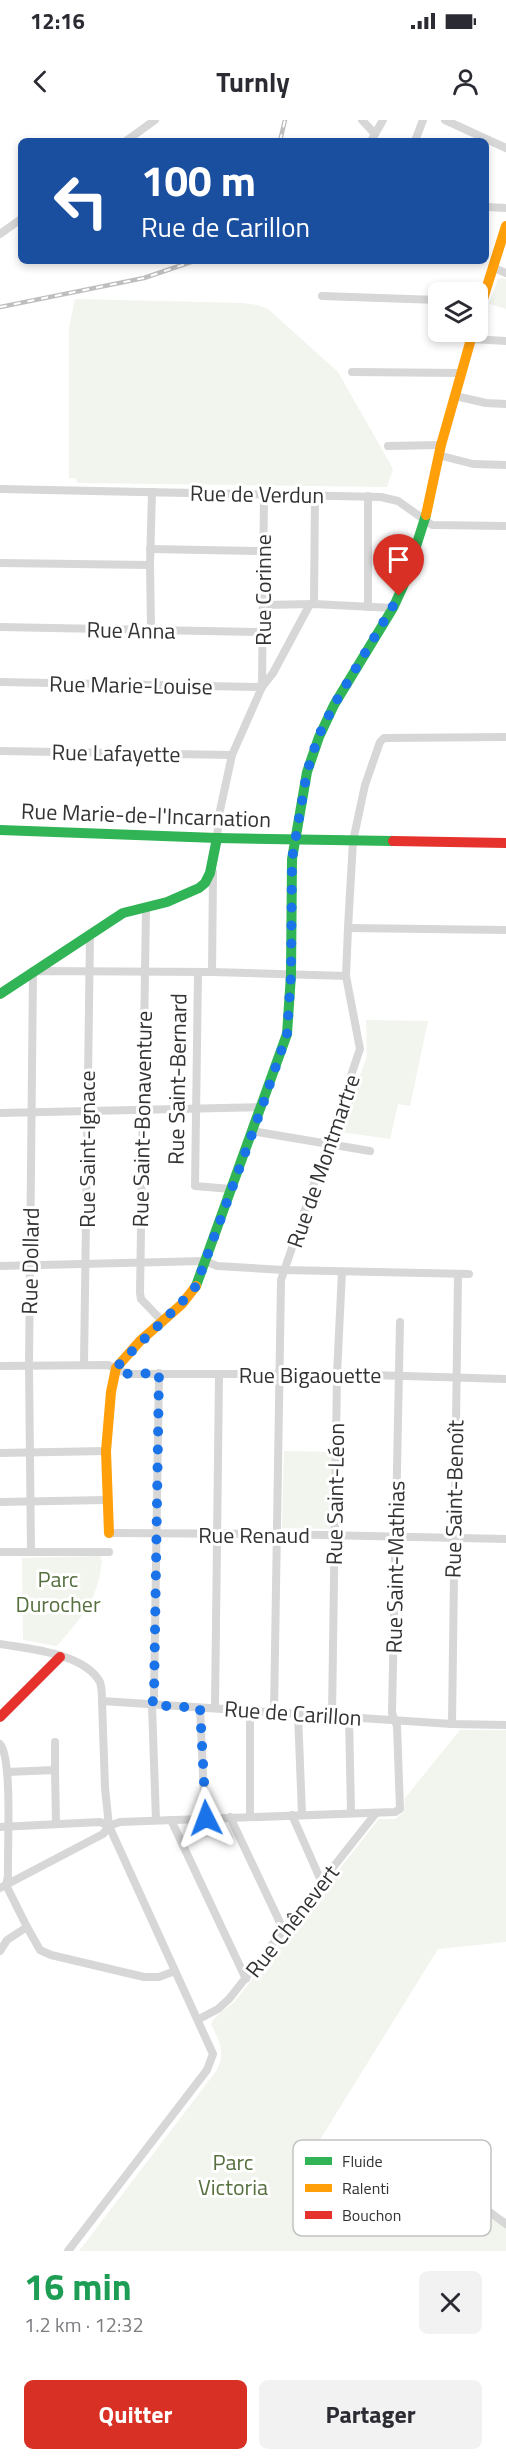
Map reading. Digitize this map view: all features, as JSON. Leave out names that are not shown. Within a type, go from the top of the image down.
[{"type":"street","points":[[130,138],[155,120]]},
{"type":"street","points":[[362,120],[373,138],[383,120]]},
{"type":"street","points":[[415,138],[423,120]]},
{"type":"street","points":[[445,120],[484,138]]},
{"type":"street","points":[[489,140],[506,148]]},
{"type":"street","points":[[489,207],[506,208]]},
{"type":"street","points":[[0,234],[18,221]]},
{"type":"street","points":[[486,282],[506,226]]},
{"type":"street","points":[[492,267],[506,273]]},
{"type":"street","points":[[322,296],[428,300]]},
{"type":"street","points":[[488,338],[506,341]]},
{"type":"street","points":[[109,1533],[106,1500],[106,1450],[111,1392],[116,1368],[196,1286],[262,1107],[287,1034],[291,975],[292,859],[307,772],[318,737],[339,695],[393,608],[404,584],[425,518],[440,450],[470,342]]},
{"type":"street","points":[[352,372],[461,373]]},
{"type":"street","points":[[455,396],[486,403],[506,404]]},
{"type":"street","points":[[388,446],[440,450],[473,464],[506,465]]},
{"type":"street","name":"Rue de Verdun","points":[[0,489],[368,496],[398,501],[432,525],[506,526]]},
{"type":"street","points":[[151,630],[152,492]]},
{"type":"street","name":"Rue Corinne","points":[[262,687],[264,494]]},
{"type":"street","name":"Rue Saint-Bernard","points":[[212,972],[213,860],[219,814],[232,755],[262,687],[273,673],[312,604],[315,495]]},
{"type":"street","points":[[368,496],[368,607]]},
{"type":"street","points":[[150,549],[262,551]]},
{"type":"street","points":[[0,563],[150,565]]},
{"type":"street","points":[[263,604],[393,608]]},
{"type":"street","name":"Rue Anna","points":[[0,627],[262,632]]},
{"type":"street","name":"Rue Marie-Louise","points":[[0,682],[262,687]]},
{"type":"street","name":"Rue de Montmartre","points":[[274,1712],[281,1280],[360,1049],[346,976],[353,841],[365,785],[380,742],[384,738],[506,737]]},
{"type":"street","name":"Rue Lafayette","points":[[0,751],[232,755]]},
{"type":"street","name":"Rue Marie-de-l'Incarnation","points":[[0,830],[217,838],[506,843]]},
{"type":"street","points":[[0,994],[123,913],[146,909],[198,889],[206,882],[213,860]]},
{"type":"street","name":"Rue Saint-Bonaventure","points":[[146,909],[139,1262],[141,1299],[163,1322]]},
{"type":"street","points":[[348,928],[506,930]]},
{"type":"street","name":"Rue Saint-Ignace","points":[[84,1364],[90,935]]},
{"type":"street","points":[[33,971],[212,972],[346,976]]},
{"type":"street","name":"Rue Dollard","points":[[31,1552],[29,1365],[33,971]]},
{"type":"street","name":"Rue Saint-Bernard","points":[[198,973],[195,1186],[231,1189]]},
{"type":"street","points":[[0,1113],[262,1107]]},
{"type":"street","points":[[252,1131],[370,1151]]},
{"type":"street","points":[[0,1266],[205,1261],[217,1266],[284,1270],[469,1274]]},
{"type":"street","name":"Rue Saint-Léon","points":[[332,1716],[337,1374],[342,1272]]},
{"type":"street","name":"Rue Saint-Benoît","points":[[452,1724],[458,1274]]},
{"type":"street","name":"Rue Saint-Mathias","points":[[376,1813],[398,1811],[401,1805],[396,1720],[392,1713],[400,1322]]},
{"type":"street","name":"Rue Bigaouette","points":[[0,1366],[108,1365],[128,1374],[337,1374],[506,1379]]},
{"type":"street","points":[[156,1820],[152,1705],[154,1696],[159,1373]]},
{"type":"street","points":[[215,1708],[219,1375]]},
{"type":"street","points":[[0,1452],[106,1450]]},
{"type":"street","points":[[0,1502],[106,1500]]},
{"type":"street","name":"Rue Renaud","points":[[109,1533],[506,1539]]},
{"type":"street","points":[[0,1552],[109,1552]]},
{"type":"street","points":[[0,1644],[73,1659],[94,1674],[101,1684],[105,1788],[109,1826],[212,2046],[213,2054],[211,2063],[68,2251]]},
{"type":"street","points":[[0,1717],[60,1656]]},
{"type":"street","name":"Rue de Carillon","points":[[102,1701],[452,1724],[506,1725]]},
{"type":"street","points":[[200,1708],[206,1818]]},
{"type":"street","points":[[250,1710],[250,1816]]},
{"type":"street","points":[[298,1714],[302,1814]]},
{"type":"street","points":[[349,1717],[351,1812]]},
{"type":"street","points":[[55,1742],[57,1823]]},
{"type":"street","points":[[0,1744],[3,1748],[7,1772],[3,1887],[40,1950],[144,1977],[159,1977],[175,1971]]},
{"type":"street","points":[[7,1772],[55,1770]]},
{"type":"street","points":[[3,1887],[104,1834],[109,1826],[120,1822],[351,1812],[376,1813]]},
{"type":"street","name":"Rue Chênevert","points":[[199,2019],[224,2004],[246,1979],[376,1813]]},
{"type":"street","points":[[291,1815],[322,1883]]},
{"type":"street","points":[[230,1817],[284,1931]]},
{"type":"street","points":[[171,1820],[246,1979]]},
{"type":"street","points":[[4,1826],[100,1822],[109,1826]]},
{"type":"street","points":[[0,1951],[7,1940],[27,1927]]},
{"type":"street","points":[[491,2213],[506,2224]]},
{"type":"green space","points":[[498,279],[506,279],[506,309],[489,304]]},
{"type":"green space","points":[[75,299],[243,303],[268,309],[338,372],[393,469],[387,487],[78,483],[75,478],[69,478],[69,328]]},
{"type":"green space","points":[[366,1020],[428,1021],[410,1106],[398,1104],[390,1139],[340,1132],[367,1056]]},
{"type":"green space","points":[[284,1451],[333,1452],[331,1529],[282,1528]]},
{"type":"green space","name":"Parc Durocher","points":[[100,1556],[102,1561],[100,1575],[92,1598],[57,1646],[23,1640],[22,1558]]},
{"type":"green space","name":"Parc Victoria","points":[[460,1730],[506,1730],[506,1942],[438,1949],[320,2140],[293,2140],[293,2236],[491,2236],[491,2213],[506,2224],[506,2251],[79,2251],[217,2070],[221,2052],[219,2041],[211,2024],[213,2020],[235,2001],[379,1819],[395,1819],[404,1812],[405,1798]]},
{"type":"railway","points":[[281,138],[285,120]]},
{"type":"railway","points":[[0,307],[144,278],[185,264]]},
{"type":"traffic: fast","points":[[196,1286],[287,1034],[291,975],[292,859],[307,772],[319,737],[334,705],[393,608],[404,584],[426,515]]},
{"type":"traffic: fast","points":[[0,830],[217,838],[393,841]]},
{"type":"traffic: fast","points":[[0,994],[123,913],[167,902],[199,888],[205,883],[210,873],[217,838]]},
{"type":"traffic: slow","points":[[488,283],[506,226]]},
{"type":"traffic: slow","points":[[426,515],[441,445],[470,342]]},
{"type":"traffic: slow","points":[[109,1533],[106,1451],[111,1392],[116,1368],[140,1341],[182,1304],[196,1286]]},
{"type":"traffic: jam","points":[[393,841],[506,843]]},
{"type":"traffic: jam","points":[[0,1717],[60,1657]]},
{"type":"route","points":[[206,1818],[200,1708],[152,1705],[154,1696],[159,1373],[128,1374],[116,1368],[140,1341],[182,1304],[196,1286],[242,1156],[262,1107],[287,1034],[291,975],[292,859],[307,772],[318,737],[334,705],[399,596]]}]
